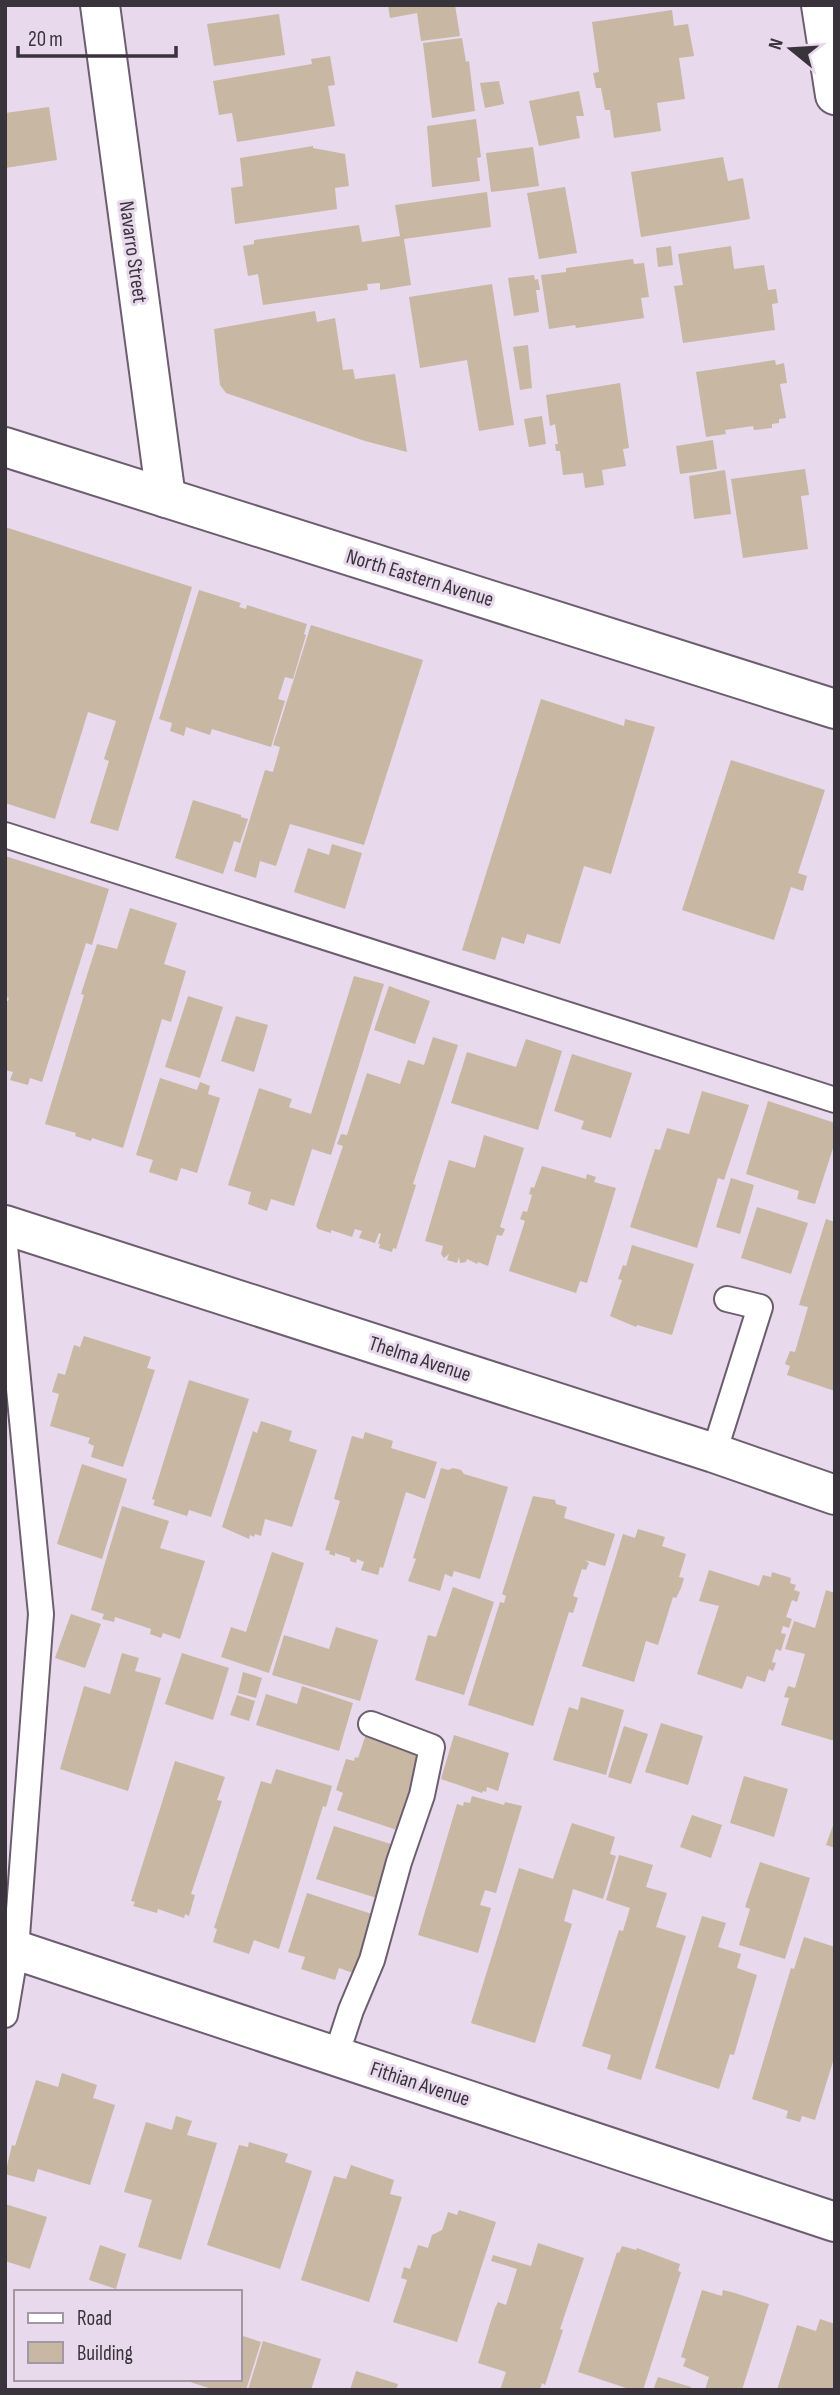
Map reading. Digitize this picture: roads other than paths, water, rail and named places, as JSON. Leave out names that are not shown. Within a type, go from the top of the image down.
[{"type":"street","name":"Navarro Street","points":[[100,5],[166,498]]},
{"type":"street","points":[[821,5],[835,95]]},
{"type":"street","name":"North Eastern Avenue","points":[[5,447],[835,709]]},
{"type":"street","name":"Thelma Avenue","points":[[5,1225],[714,1453],[835,1495]]},
{"type":"street","name":"Fithian Avenue","points":[[11,1950],[835,2222]]},
{"type":"lane","points":[[5,835],[835,1100]]},
{"type":"lane","points":[[5,1246],[41,1614],[5,2015]]},
{"type":"lane","points":[[714,1453],[761,1307],[727,1299]]},
{"type":"lane","points":[[336,2056],[351,2010],[372,1960],[398,1861],[422,1795],[432,1746],[371,1724]]}]
